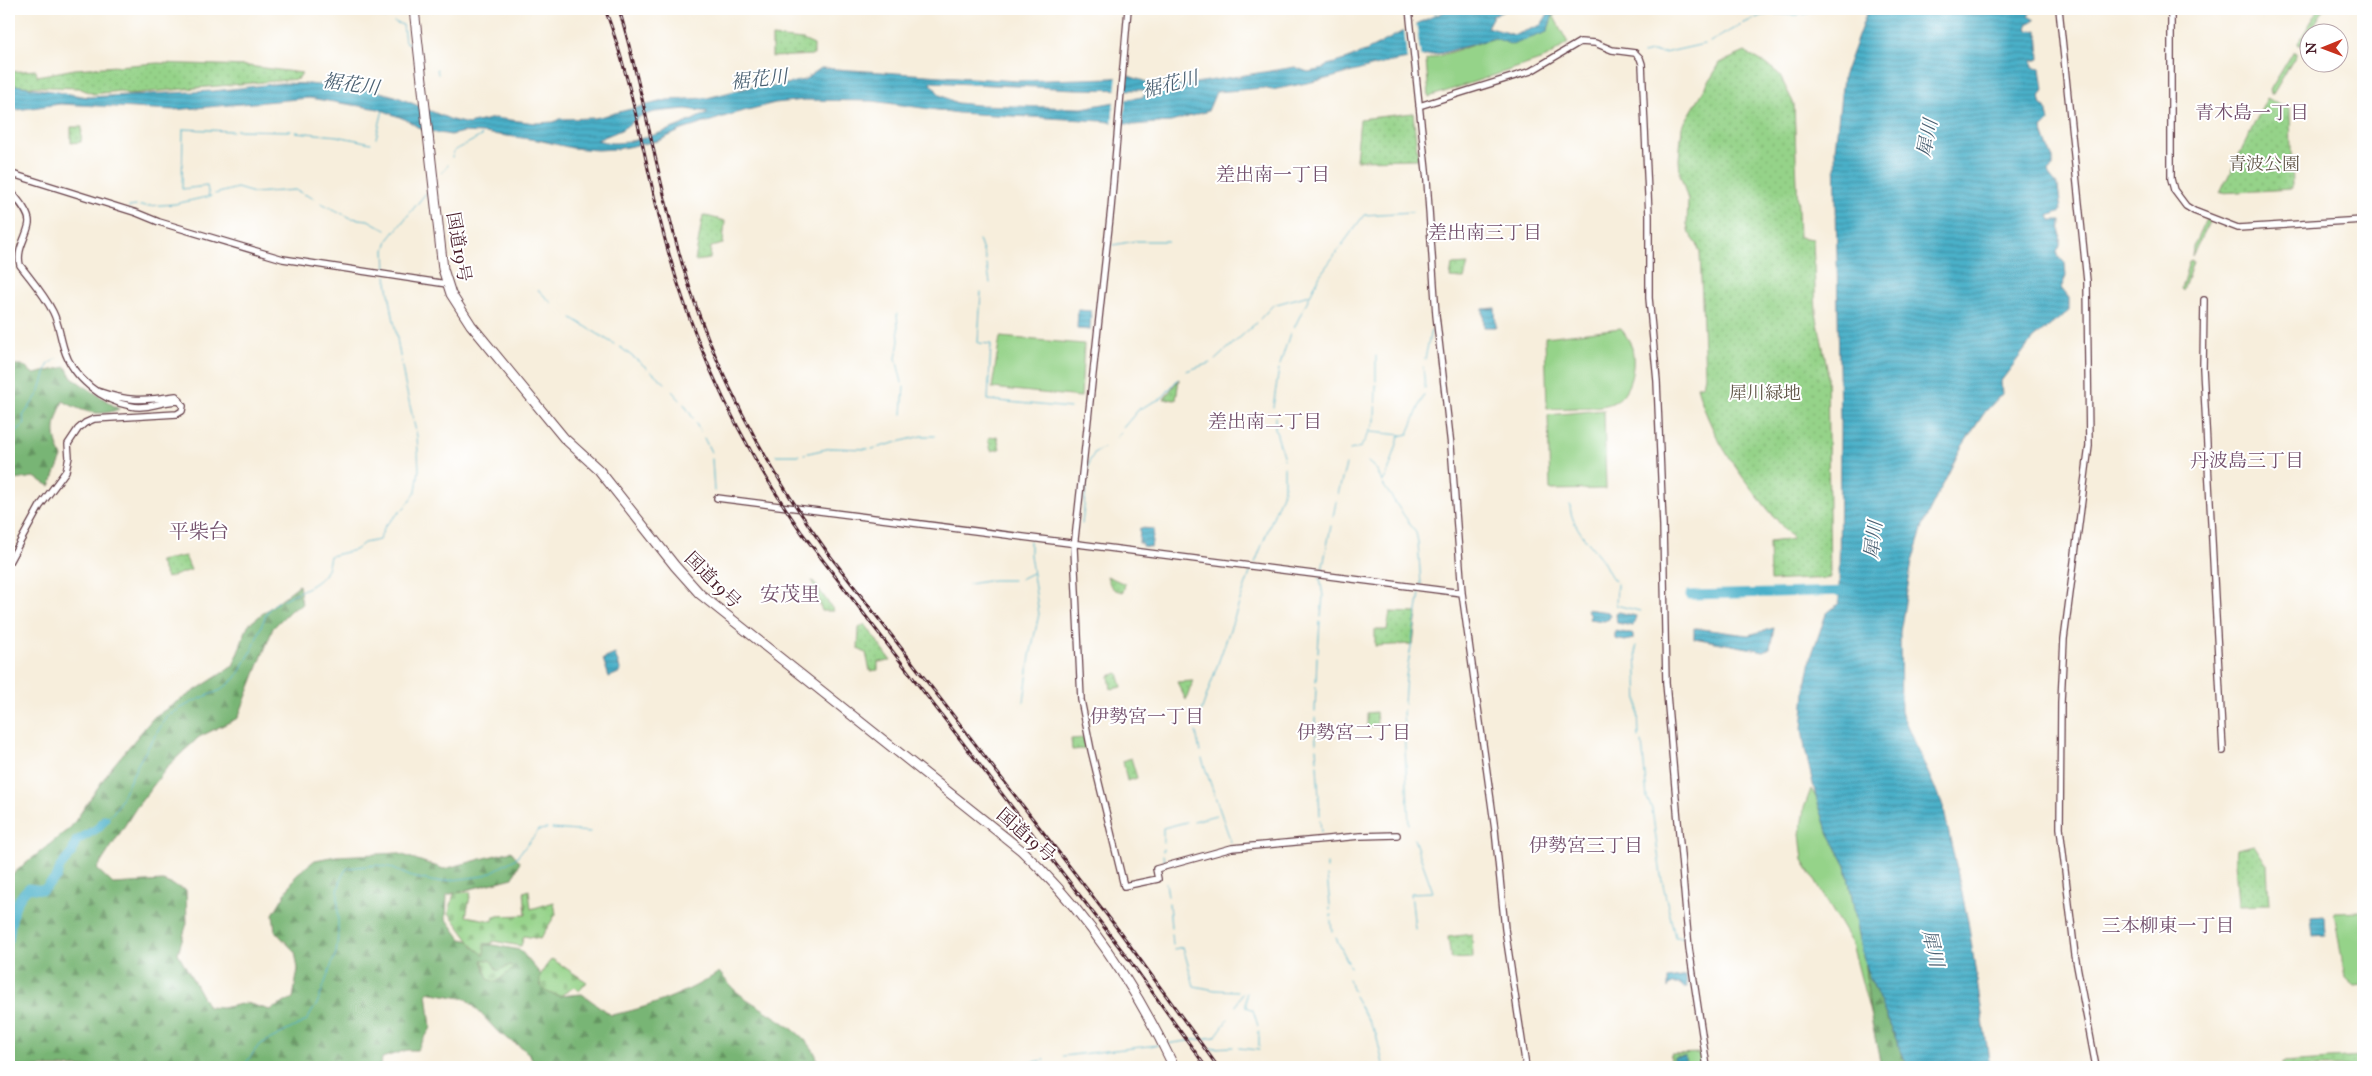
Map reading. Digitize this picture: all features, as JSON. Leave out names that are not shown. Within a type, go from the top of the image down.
[{"type":"highway","name":"国道19号","points":[[414,9],[443,268],[447,284],[463,314],[564,438],[599,470],[675,566],[700,594],[1019,848],[1059,888],[1144,1006],[1174,1067]]},
{"type":"street","points":[[1128,9],[1111,208],[1074,544],[1081,700],[1091,750],[1124,886],[1158,879],[1156,869],[1232,848],[1360,836],[1397,835]]},
{"type":"street","points":[[1409,9],[1462,593],[1494,830],[1505,929],[1526,1067]]},
{"type":"street","points":[[2059,9],[2086,281],[2089,446],[2064,648],[2061,702],[2060,828],[2075,955],[2096,1067]]},
{"type":"street","points":[[2171,9],[2171,179],[2174,190],[2186,206],[2238,228],[2363,220]]},
{"type":"street","points":[[1419,104],[1531,71],[1580,42],[1634,53],[1640,58],[1642,64],[1649,216],[1650,298],[1657,381],[1663,515],[1666,683],[1689,948],[1707,1067]]},
{"type":"street","points":[[9,173],[160,222],[283,259],[447,284]]},
{"type":"street","points":[[9,189],[25,211],[29,222],[21,245],[20,264],[43,293],[54,314],[64,350],[77,374],[97,391],[121,400],[142,401],[176,396],[180,401],[182,411],[177,414],[94,419],[85,422],[68,444],[69,457],[66,470],[40,506],[9,562]]},
{"type":"street","points":[[2204,300],[2203,368],[2223,751]]},
{"type":"street","points":[[717,498],[1462,593]]},
{"type":"green space","points":[[2319,9],[2324,9],[2316,22],[2311,22]]},
{"type":"green space","points":[[1553,15],[1568,43],[1546,58],[1429,97],[1426,60],[1495,38],[1547,32]]},
{"type":"green space","points":[[772,37],[803,40],[814,45],[814,55],[772,57]]},
{"type":"green space","name":"犀川緑地","points":[[1745,52],[1765,63],[1779,74],[1794,104],[1799,237],[1813,239],[1816,313],[1827,367],[1830,578],[1770,581],[1769,542],[1793,539],[1749,486],[1724,449],[1704,408],[1697,386],[1703,386],[1705,375],[1700,253],[1697,244],[1689,233],[1687,224],[1688,200],[1680,174],[1679,159],[1682,127],[1720,63]]},
{"type":"green space","points":[[2293,52],[2296,52],[2296,55],[2273,94],[2271,94],[2270,90]]},
{"type":"green space","points":[[158,63],[248,66],[302,73],[298,79],[128,94],[121,91],[93,94],[79,88],[9,84],[9,72],[36,70],[37,76],[75,69]]},
{"type":"green space","name":"青波公園","points":[[2267,98],[2290,110],[2292,189],[2220,193]]},
{"type":"green space","points":[[1413,113],[1418,159],[1356,160],[1360,119]]},
{"type":"green space","points":[[71,127],[82,127],[81,142],[71,143]]},
{"type":"green space","points":[[703,215],[725,221],[723,244],[711,247],[710,259],[695,261]]},
{"type":"green space","points":[[2206,219],[2210,220],[2192,256],[2193,247]]},
{"type":"green space","points":[[2192,260],[2193,262],[2183,291],[2181,289],[2189,261]]},
{"type":"green space","points":[[1468,264],[1464,279],[1450,278],[1452,265]]},
{"type":"green space","points":[[1621,328],[1630,342],[1633,355],[1631,379],[1624,394],[1606,405],[1547,409],[1545,337]]},
{"type":"green space","points":[[1000,337],[1084,344],[1081,397],[992,388]]},
{"type":"green space","points":[[9,365],[22,365],[34,374],[66,367],[72,378],[119,409],[104,413],[90,412],[63,401],[57,416],[55,429],[56,441],[62,457],[50,486],[34,477],[9,481]]},
{"type":"green space","points":[[1179,379],[1176,400],[1164,399]]},
{"type":"green space","points":[[1604,410],[1606,489],[1550,490],[1548,415]]},
{"type":"green space","points":[[997,436],[1000,449],[991,451],[988,438]]},
{"type":"green space","points":[[185,556],[191,570],[167,578],[159,561]]},
{"type":"green space","points":[[1107,576],[1125,584],[1123,592],[1112,587]]},
{"type":"green space","points":[[813,581],[834,611],[822,611]]},
{"type":"green space","points":[[299,585],[302,605],[291,610],[273,628],[238,718],[199,737],[169,765],[136,808],[97,869],[113,884],[163,881],[186,890],[187,923],[178,953],[208,1007],[222,1008],[246,1003],[270,1010],[293,998],[298,969],[295,952],[275,931],[273,914],[297,874],[315,860],[336,856],[397,853],[444,869],[511,851],[520,862],[513,878],[447,895],[446,918],[461,939],[520,950],[559,996],[582,994],[611,1015],[639,1009],[667,999],[719,972],[737,992],[786,1025],[810,1045],[816,1056],[818,1067],[539,1067],[525,1050],[499,1033],[467,999],[427,992],[431,1028],[417,1050],[407,1050],[382,1058],[381,1067],[9,1067],[9,877],[71,827],[111,768],[154,717],[233,666],[248,625]]},
{"type":"green space","points":[[1390,612],[1417,613],[1413,644],[1375,646],[1375,630],[1387,630]]},
{"type":"green space","points":[[865,624],[891,661],[878,662],[878,670],[870,671],[866,653],[858,649],[859,628]]},
{"type":"green space","points":[[1118,673],[1122,687],[1111,689],[1109,676]]},
{"type":"green space","points":[[1193,681],[1186,700],[1177,682]]},
{"type":"green space","points":[[1376,712],[1377,726],[1367,727],[1367,713]]},
{"type":"green space","points":[[1084,738],[1085,749],[1072,750],[1071,739]]},
{"type":"green space","points":[[1131,758],[1137,778],[1127,781],[1123,761]]},
{"type":"green space","points":[[1811,789],[1816,797],[1827,830],[1846,866],[1865,966],[1870,1013],[1852,944],[1803,860],[1800,834],[1804,808]]},
{"type":"green space","points":[[2254,845],[2267,865],[2269,905],[2238,906],[2236,849]]},
{"type":"green space","points":[[529,890],[531,909],[554,902],[556,914],[540,939],[524,936],[521,946],[493,941],[493,943],[485,944],[484,955],[474,947],[449,913],[454,893],[471,892],[466,916],[493,921],[494,916],[526,915],[524,892]]},
{"type":"green space","points":[[2363,911],[2363,985],[2354,986],[2345,978],[2334,912]]},
{"type":"green space","points":[[1472,934],[1473,958],[1451,959],[1448,937]]},
{"type":"green space","points":[[552,959],[587,982],[579,991],[574,987],[560,996],[551,994],[541,986],[540,982],[543,971]]},
{"type":"green space","points":[[482,960],[491,960],[497,971],[510,965],[513,969],[496,982],[488,979]]},
{"type":"green space","points":[[1865,966],[1908,1067],[1881,1067],[1870,1013]]},
{"type":"green space","points":[[1702,1053],[1704,1067],[1670,1067],[1671,1054]]},
{"type":"green space","points":[[2363,1057],[2363,1067],[2282,1067],[2282,1062]]},
{"type":"water","points":[[1453,9],[1508,9],[1493,16],[1487,27],[1515,35],[1541,25],[1551,9],[1569,9],[1553,15],[1547,32],[1512,45],[1495,38],[1442,53],[1386,63],[1326,79],[1272,90],[1263,88],[1216,92],[1208,111],[1171,122],[1133,125],[1102,121],[958,113],[873,101],[804,100],[775,103],[736,113],[682,130],[658,141],[617,149],[597,150],[572,148],[538,140],[484,133],[463,132],[451,135],[422,130],[407,120],[379,109],[309,98],[173,110],[60,104],[9,111],[9,84],[88,97],[214,91],[282,83],[308,84],[372,90],[395,96],[452,120],[468,124],[494,118],[536,123],[554,122],[559,119],[595,118],[667,100],[707,98],[754,86],[771,87],[804,80],[821,68],[1017,81],[1129,76],[1161,87],[1171,87],[1295,67],[1308,72],[1324,69],[1327,65],[1359,54]],"holes":[[[930,82],[1076,89],[1143,90],[1147,92],[1142,97],[1082,108],[977,105],[957,103],[940,95]],[[686,109],[708,112],[688,122],[648,137],[612,143],[597,140],[621,130],[641,116],[655,112]]]},
{"type":"water","name":"犀川","points":[[1868,9],[2033,9],[2028,16],[2035,20],[2027,24],[2028,31],[2038,30],[2040,59],[2032,61],[2033,67],[2041,68],[2044,90],[2040,97],[2042,105],[2046,107],[2049,122],[2042,129],[2053,159],[2053,167],[2048,171],[2058,186],[2061,211],[2049,216],[2051,220],[2061,220],[2060,246],[2057,252],[2058,256],[2065,263],[2066,276],[2061,288],[2069,298],[2069,311],[2033,339],[2001,381],[2002,394],[1985,412],[1961,448],[1925,520],[1912,562],[1900,632],[1901,712],[1943,806],[1968,921],[1990,1067],[1908,1067],[1865,966],[1846,866],[1827,830],[1816,797],[1802,729],[1805,691],[1812,654],[1826,614],[1839,603],[1840,423],[1835,149],[1843,77]]},
{"type":"water","points":[[1495,308],[1496,327],[1484,327],[1483,309]]},
{"type":"water","points":[[1078,310],[1091,311],[1090,330],[1077,329]]},
{"type":"water","points":[[1140,528],[1154,529],[1151,547],[1142,546],[1142,543],[1139,543]]},
{"type":"water","points":[[1586,609],[1608,612],[1610,615],[1609,619],[1604,621],[1589,619],[1590,616]]},
{"type":"water","points":[[1619,612],[1636,616],[1633,626],[1617,623],[1616,614]]},
{"type":"water","points":[[1694,628],[1748,635],[1774,628],[1770,648],[1764,651],[1694,638]]},
{"type":"water","points":[[1615,631],[1633,634],[1633,639],[1625,641],[1615,639]]},
{"type":"water","points":[[615,654],[621,672],[609,677],[603,659]]},
{"type":"water","points":[[2324,916],[2325,935],[2313,936],[2311,917]]},
{"type":"water","points":[[1686,976],[1687,988],[1680,984],[1672,984],[1668,988],[1668,979]]},
{"type":"water","points":[[1685,1056],[1686,1067],[1674,1067],[1674,1057]]},
{"type":"pier","points":[[1416,21],[1421,59],[1407,62],[1404,28]]},
{"type":"pier","points":[[1128,73],[1126,92],[1115,92],[1117,75]]},
{"type":"pier","points":[[1126,97],[1123,127],[1112,126],[1114,99]]},
{"type":"waterway","points":[[368,9],[373,15],[385,18]]},
{"type":"waterway","points":[[1434,9],[1436,14]]},
{"type":"waterway","points":[[1710,42],[1758,17],[1772,14],[1805,14],[1818,9]]},
{"type":"waterway","points":[[394,22],[403,25],[405,42],[412,44]]},
{"type":"waterway","points":[[1643,54],[1651,52],[1664,53],[1704,44]]},
{"type":"waterway","points":[[437,69],[438,74]]},
{"type":"waterway","points":[[376,138],[383,110]]},
{"type":"waterway","points":[[209,197],[207,186],[182,189],[183,129],[232,131]]},
{"type":"waterway","points":[[236,130],[291,131]]},
{"type":"waterway","points":[[296,132],[337,136],[371,143]]},
{"type":"waterway","points":[[452,157],[454,151],[484,133]]},
{"type":"waterway","points":[[442,173],[448,165]]},
{"type":"waterway","points":[[215,194],[237,188],[254,193],[295,190],[315,199]]},
{"type":"waterway","points":[[386,272],[385,250],[388,240],[426,193]]},
{"type":"waterway","points":[[148,206],[175,204],[211,196]]},
{"type":"waterway","points":[[321,203],[351,218],[368,220],[386,230]]},
{"type":"waterway","points":[[129,207],[136,206]]},
{"type":"waterway","points":[[140,206],[146,206]]},
{"type":"waterway","points":[[1294,328],[1320,275],[1364,215],[1412,212]]},
{"type":"waterway","points":[[979,240],[986,260]]},
{"type":"waterway","points":[[1113,245],[1135,241],[1168,241]]},
{"type":"waterway","points":[[987,265],[990,283]]},
{"type":"waterway","points":[[105,819],[113,813],[118,805],[139,762],[167,716],[194,701],[221,690],[236,678],[251,652],[267,612],[271,607],[309,587],[322,577],[328,566],[330,556],[355,550],[364,543],[379,540],[385,526],[407,505],[416,492],[419,469],[417,436],[405,384],[386,276]]},
{"type":"waterway","points":[[538,290],[552,303]]},
{"type":"waterway","points":[[981,292],[978,343],[991,344],[988,400],[1070,408]]},
{"type":"waterway","points":[[1260,319],[1273,305],[1309,295]]},
{"type":"waterway","points":[[897,314],[899,341],[896,358],[902,383]]},
{"type":"waterway","points":[[572,318],[614,344]]},
{"type":"waterway","points":[[1215,360],[1256,323]]},
{"type":"waterway","points":[[1425,359],[1431,330]]},
{"type":"waterway","points":[[1280,365],[1290,333]]},
{"type":"waterway","points":[[620,347],[647,368]]},
{"type":"waterway","points":[[1376,356],[1376,381]]},
{"type":"waterway","points":[[9,439],[25,423],[23,416],[39,393],[48,365],[56,359]]},
{"type":"waterway","points":[[1186,371],[1210,363]]},
{"type":"waterway","points":[[1423,367],[1425,388]]},
{"type":"waterway","points":[[1273,407],[1279,369]]},
{"type":"waterway","points":[[651,371],[665,383]]},
{"type":"waterway","points":[[1123,428],[1139,409],[1162,398],[1178,379]]},
{"type":"waterway","points":[[1350,450],[1361,447],[1375,421],[1376,385]]},
{"type":"waterway","points":[[902,414],[904,387]]},
{"type":"waterway","points":[[672,391],[680,400]]},
{"type":"waterway","points":[[1421,585],[1416,533],[1382,483],[1388,472],[1400,436],[1408,434],[1424,395]]},
{"type":"waterway","points":[[684,404],[693,418]]},
{"type":"waterway","points":[[1275,417],[1275,428],[1284,459]]},
{"type":"waterway","points":[[696,424],[700,431]]},
{"type":"waterway","points":[[1117,437],[1121,432]]},
{"type":"waterway","points":[[1371,432],[1402,435]]},
{"type":"waterway","points":[[872,449],[921,436],[935,436]]},
{"type":"waterway","points":[[704,438],[711,452]]},
{"type":"waterway","points":[[804,454],[831,448],[868,449]]},
{"type":"waterway","points":[[1082,524],[1089,462],[1095,452],[1103,448]]},
{"type":"waterway","points":[[776,455],[799,455]]},
{"type":"waterway","points":[[712,459],[714,491]]},
{"type":"waterway","points":[[1368,462],[1377,470],[1382,482]]},
{"type":"waterway","points":[[1338,494],[1346,465]]},
{"type":"waterway","points":[[1255,563],[1284,489],[1284,467]]},
{"type":"waterway","points":[[1333,517],[1336,502]]},
{"type":"waterway","points":[[1570,505],[1573,520],[1577,527],[1615,581]]},
{"type":"waterway","points":[[1322,571],[1331,526]]},
{"type":"waterway","points":[[1024,702],[1030,656],[1039,614],[1030,555],[1030,541]]},
{"type":"waterway","points":[[1198,720],[1251,570]]},
{"type":"waterway","points":[[1020,579],[1032,573]]},
{"type":"waterway","points":[[1320,578],[1323,596],[1321,617]]},
{"type":"waterway","points":[[969,584],[993,580],[1013,580]]},
{"type":"waterway","points":[[1617,584],[1616,605],[1640,611]]},
{"type":"waterway","points":[[1690,595],[1851,591]]},
{"type":"waterway","points":[[1404,704],[1406,676],[1420,593]]},
{"type":"waterway","points":[[1318,652],[1320,622]]},
{"type":"waterway","points":[[1636,646],[1639,738]]},
{"type":"waterway","points":[[1316,682],[1317,657]]},
{"type":"waterway","points":[[1315,712],[1316,687]]},
{"type":"waterway","points":[[1403,710],[1409,824]]},
{"type":"waterway","points":[[1315,718],[1316,743]]},
{"type":"waterway","points":[[1196,732],[1200,752]]},
{"type":"waterway","points":[[1642,742],[1647,798],[1652,809],[1661,876],[1675,937],[1684,937]]},
{"type":"waterway","points":[[1316,748],[1317,760]]},
{"type":"waterway","points":[[1202,759],[1231,842]]},
{"type":"waterway","points":[[1317,765],[1320,815]]},
{"type":"waterway","points":[[1194,821],[1216,815]]},
{"type":"waterway","points":[[9,940],[14,912],[23,894],[28,888],[43,890],[57,877],[60,867],[72,853],[76,841],[98,828],[105,819]]},
{"type":"waterway","points":[[1320,820],[1321,832]]},
{"type":"waterway","points":[[1163,843],[1163,828],[1186,822]]},
{"type":"waterway","points":[[243,1067],[259,1045],[306,1021],[317,1004],[336,953],[338,891],[342,876],[347,868],[377,865],[389,867],[412,877],[436,882],[484,876],[515,859],[539,830],[547,829]]},
{"type":"waterway","points":[[552,829],[590,832]]},
{"type":"waterway","points":[[1414,839],[1433,892],[1411,893],[1415,929]]},
{"type":"waterway","points":[[1163,855],[1164,861]]},
{"type":"waterway","points":[[1327,864],[1327,869]]},
{"type":"waterway","points":[[1327,876],[1330,905]]},
{"type":"waterway","points":[[1166,883],[1168,896]]},
{"type":"waterway","points":[[1169,903],[1171,927]]},
{"type":"waterway","points":[[1331,921],[1332,931]]},
{"type":"waterway","points":[[1172,934],[1173,945]]},
{"type":"waterway","points":[[1336,938],[1348,962]]},
{"type":"waterway","points":[[1174,949],[1183,947],[1194,986],[1215,990],[1238,991]]},
{"type":"waterway","points":[[1348,979],[1353,990]]},
{"type":"waterway","points":[[1236,1006],[1242,993]]},
{"type":"waterway","points":[[1246,993],[1246,1007],[1253,1010],[1258,1026]]},
{"type":"waterway","points":[[1354,996],[1376,1034],[1383,1064]]},
{"type":"waterway","points":[[1166,1044],[1215,1037],[1228,1019]]},
{"type":"waterway","points":[[1259,1032],[1259,1046]]},
{"type":"waterway","points":[[1063,1056],[1158,1045]]},
{"type":"waterway","points":[[1211,1048],[1233,1047]]},
{"type":"waterway","points":[[1239,1048],[1259,1050]]},
{"type":"waterway","points":[[1006,1067],[1044,1060]]},
{"type":"railway","points":[[605,9],[632,97],[659,217],[678,285],[691,323],[722,396],[759,466],[802,533],[1130,961],[1206,1067]]},
{"type":"railway","points":[[619,9],[682,263],[709,341],[725,378],[762,450],[828,553],[1120,932],[1218,1067]]},
{"type":"district","name":"青木島一丁目","points":[[2252,112]]},
{"type":"district","name":"差出南一丁目","points":[[1273,174]]},
{"type":"district","name":"差出南三丁目","points":[[1485,232]]},
{"type":"district","name":"差出南二丁目","points":[[1265,421]]},
{"type":"district","name":"丹波島三丁目","points":[[2247,460]]},
{"type":"district","name":"平柴台","points":[[199,531]]},
{"type":"district","name":"安茂里","points":[[790,594]]},
{"type":"district","name":"伊勢宮一丁目","points":[[1147,716]]},
{"type":"district","name":"伊勢宮二丁目","points":[[1354,732]]},
{"type":"district","name":"伊勢宮三丁目","points":[[1586,845]]},
{"type":"district","name":"三本柳東一丁目","points":[[2168,925]]},
{"type":"water label","name":"裾花川","points":[[759,79]]},
{"type":"water label","name":"裾花川","points":[[351,84]]},
{"type":"water label","name":"裾花川","points":[[1170,84]]}]
